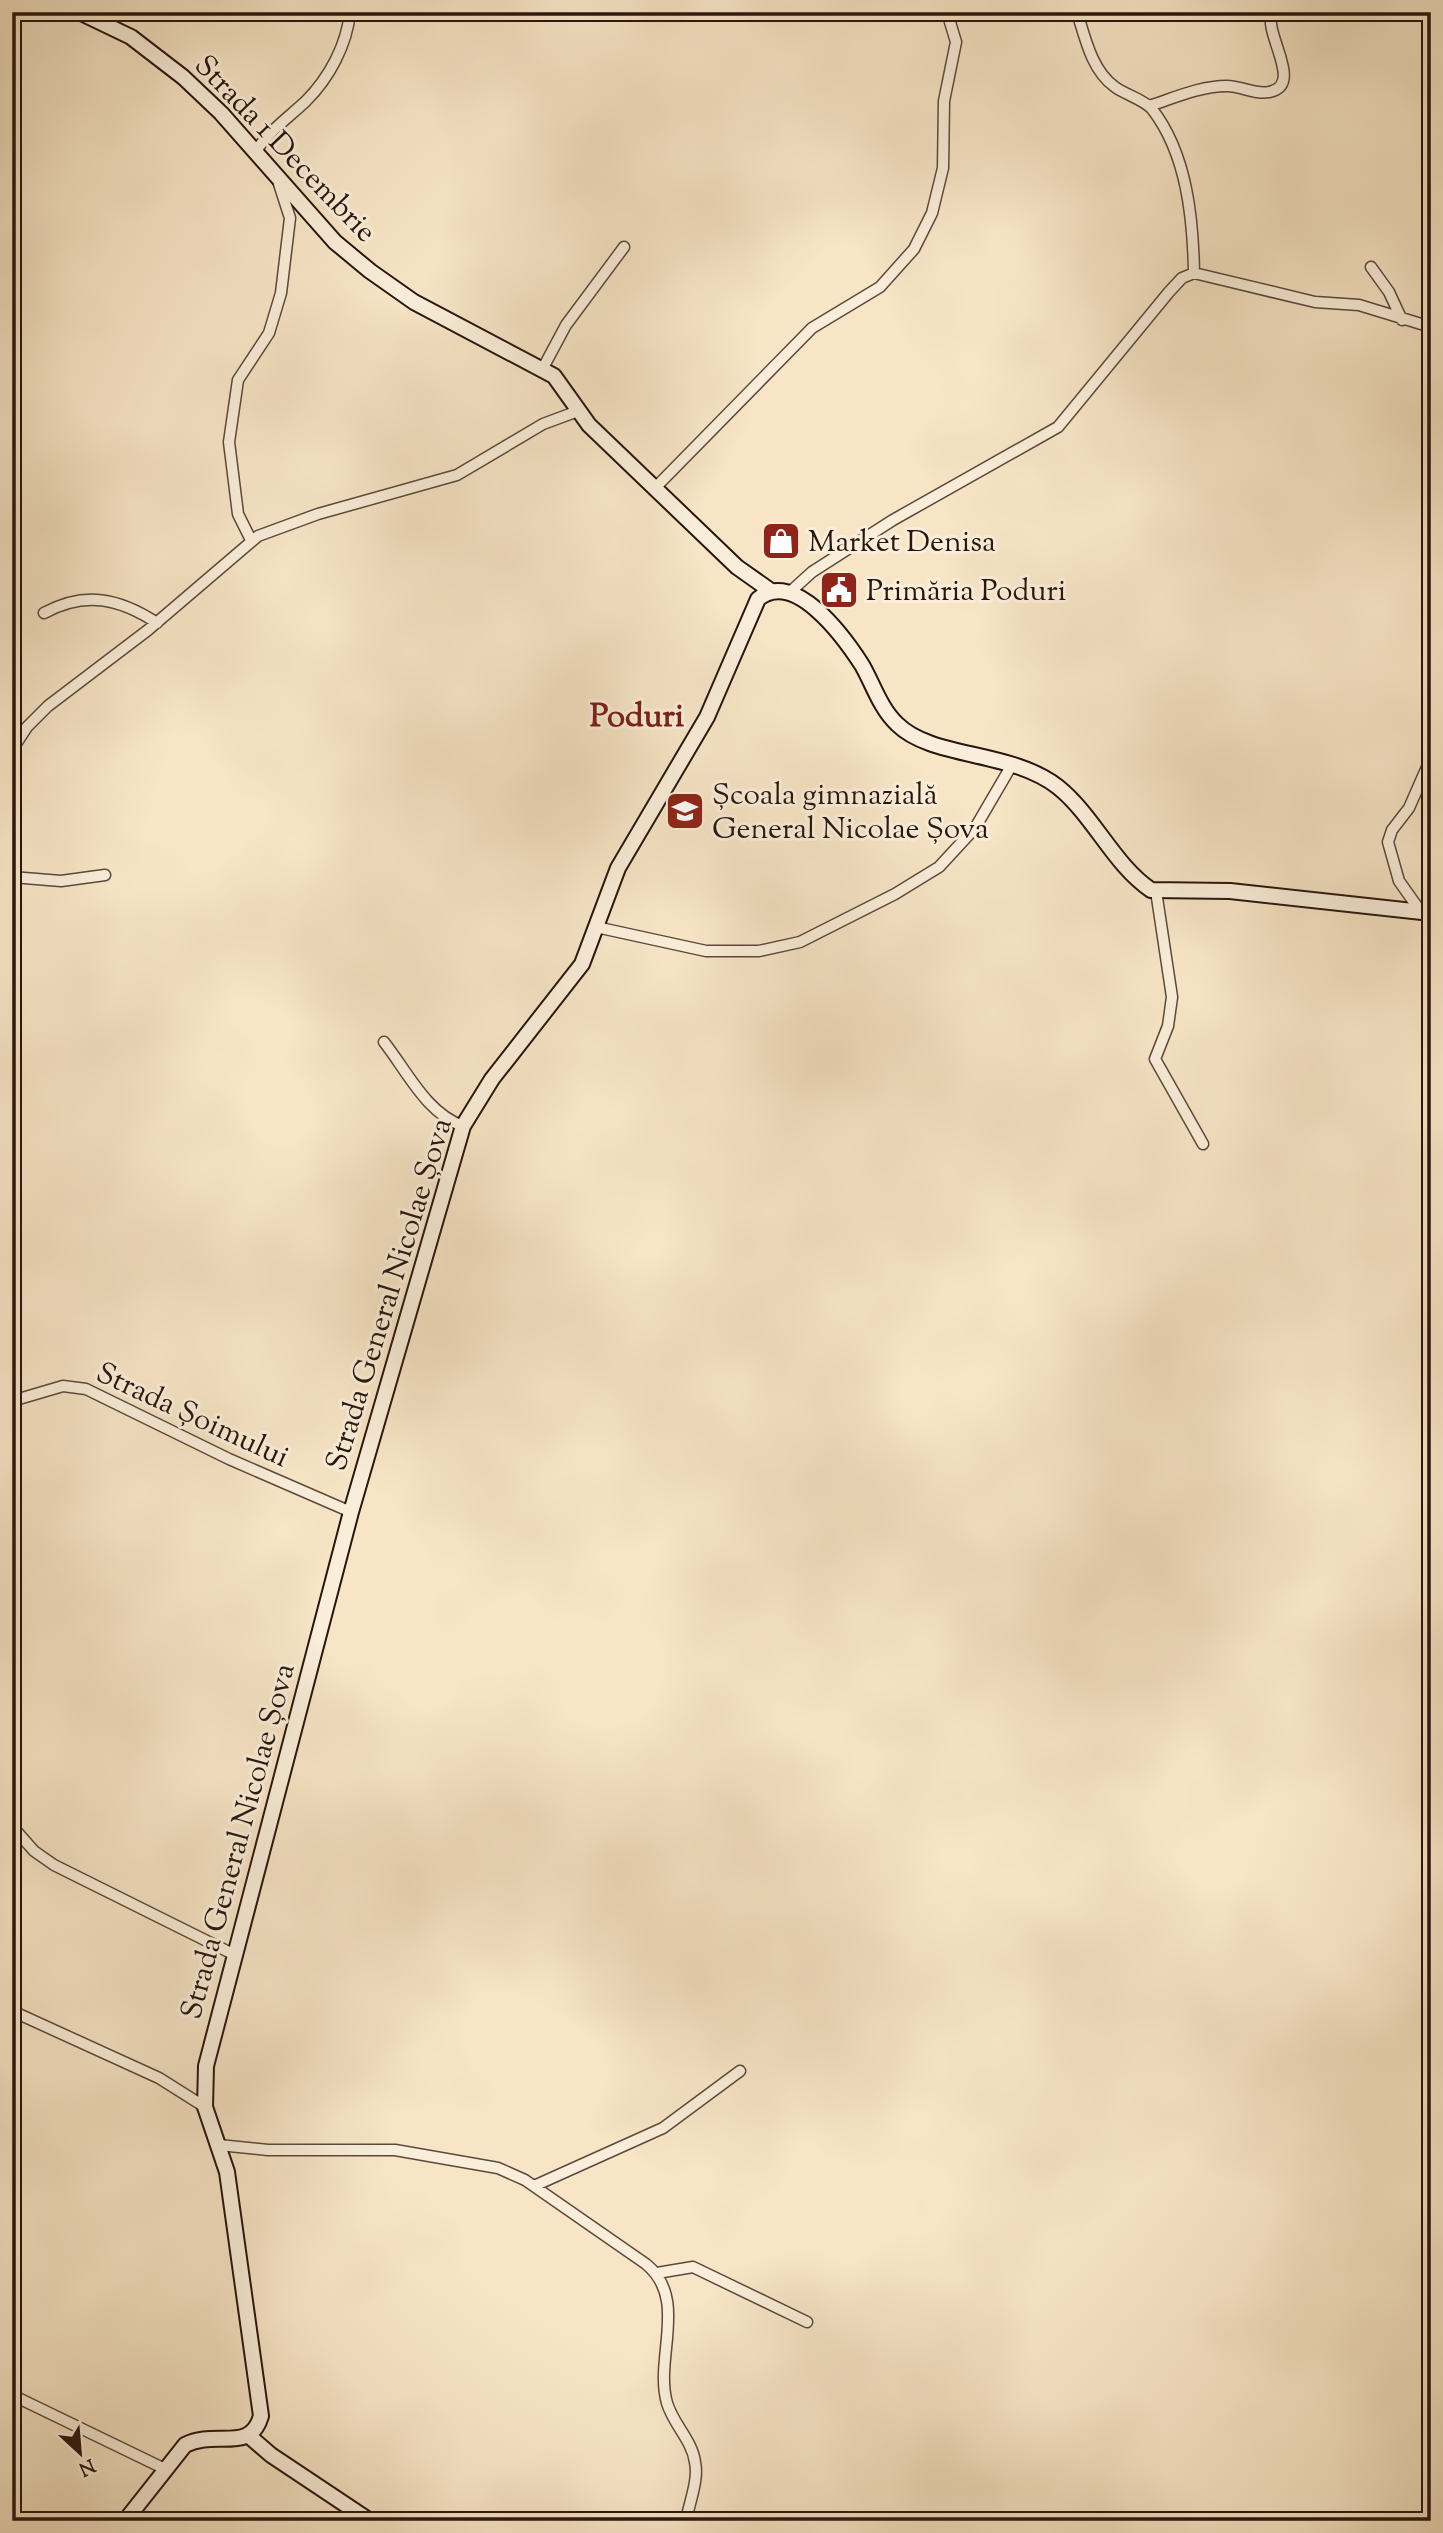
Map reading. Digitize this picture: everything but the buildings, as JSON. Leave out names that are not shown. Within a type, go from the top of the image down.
[{"type":"main road","name":"Strada 1 Decembrie","points":[[79,12],[119,30],[155,54],[221,113],[335,242],[400,293],[542,368],[560,382],[578,411],[655,488],[737,567],[771,591]]},
{"type":"main road","points":[[771,591],[790,592],[816,610],[841,635],[898,725],[926,742],[1013,763],[1042,776],[1061,790],[1145,886],[1156,891],[1230,891],[1426,913]]},
{"type":"main road","name":"Strada General Nicolae Șova","points":[[249,2436],[258,2426],[261,2404],[227,2172],[205,2107],[206,2066],[351,1512],[463,1126],[492,1079],[578,971],[618,868],[707,717],[752,608],[758,599],[771,591]]},
{"type":"main road","points":[[125,2521],[185,2445],[198,2438],[240,2439],[249,2436],[271,2455],[370,2521]]},
{"type":"street","points":[[255,152],[274,128],[313,93],[344,41],[350,12]]},
{"type":"street","points":[[655,488],[812,328],[880,286],[914,249],[932,213],[943,168],[944,101],[956,42],[947,12]]},
{"type":"street","points":[[1077,12],[1087,44],[1101,74],[1115,87],[1149,106],[1184,178],[1194,273]]},
{"type":"street","points":[[1149,106],[1215,87],[1238,87],[1264,93],[1278,89],[1283,83],[1284,66],[1270,28],[1272,12]]},
{"type":"street","points":[[251,540],[238,514],[229,442],[238,380],[269,333],[281,292],[290,218],[278,180]]},
{"type":"street","points":[[542,368],[566,325],[624,247]]},
{"type":"street","points":[[1371,267],[1389,292],[1402,320]]},
{"type":"street","points":[[1194,273],[1315,302],[1359,306],[1431,327]]},
{"type":"street","points":[[790,592],[812,572],[893,520],[1058,427],[1169,292],[1194,273]]},
{"type":"street","points":[[12,750],[27,727],[48,706],[158,623],[251,540],[291,523],[457,475],[543,424],[578,411]]},
{"type":"street","points":[[44,613],[68,602],[96,598],[127,605],[158,623]]},
{"type":"street","points":[[1426,913],[1399,881],[1388,842],[1392,830],[1409,808],[1431,758]]},
{"type":"street","points":[[596,927],[699,951],[759,951],[800,942],[895,894],[939,867],[975,828],[1013,763]]},
{"type":"street","points":[[12,877],[61,881],[105,875]]},
{"type":"street","points":[[1156,891],[1172,997],[1168,1026],[1155,1059],[1203,1144]]},
{"type":"street","points":[[384,1042],[430,1103],[449,1120],[463,1126]]},
{"type":"street","name":"Strada Șoimului","points":[[12,1401],[63,1386],[86,1389],[229,1460],[351,1512]]},
{"type":"street","points":[[12,1826],[34,1851],[54,1865],[235,1955]]},
{"type":"street","points":[[12,2011],[159,2078],[205,2107]]},
{"type":"street","points":[[534,2186],[663,2128],[740,2071]]},
{"type":"street","points":[[219,2145],[268,2150],[395,2150],[498,2168],[534,2186],[657,2273],[664,2285],[670,2339],[667,2402],[696,2463],[685,2521]]},
{"type":"street","points":[[657,2273],[693,2267],[807,2322]]},
{"type":"street","points":[[12,2395],[165,2469]]},
{"type":"place","name":"Market Denisa","points":[[781,541]]},
{"type":"place","name":"Primăria Poduri","points":[[839,590]]},
{"type":"place","name":"Școala gimnazială General Nicolae Șova","points":[[685,811]]},
{"type":"district","name":"Poduri","points":[[637,714]]}]
